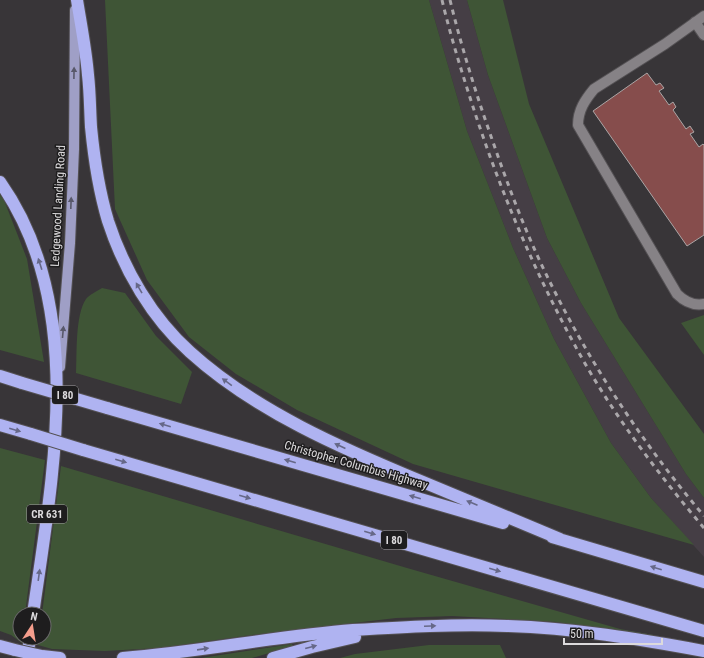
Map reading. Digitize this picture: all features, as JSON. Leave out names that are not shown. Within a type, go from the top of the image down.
[{"type":"highway","points":[[76,0],[88,75],[94,150],[106,214],[116,243],[126,265],[143,296],[165,326],[207,367],[236,388],[319,436],[373,462],[560,539]]},
{"type":"highway","points":[[0,182],[26,226],[36,248],[43,271],[50,306],[55,347],[56,413]]},
{"type":"highway","name":"Christopher Columbus Highway","points":[[0,376],[699,581]]},
{"type":"highway","name":"CR 631","points":[[34,606],[52,483],[56,413]]},
{"type":"highway","name":"I 80","points":[[0,425],[704,630]]},
{"type":"highway","points":[[123,658],[352,630],[447,625],[508,626],[620,637],[704,652]]},
{"type":"highway","points":[[273,658],[332,642],[400,628]]},
{"type":"highway","points":[[0,646],[42,656],[60,658]]},
{"type":"highway","points":[[27,658],[29,646]]},
{"type":"main road","name":"Ledgewood Landing Road","points":[[56,413],[70,244],[74,149],[76,0]]},
{"type":"lane","points":[[704,16],[665,44],[594,89],[586,99],[578,117],[578,125],[677,294],[681,299],[691,304],[704,304]]},
{"type":"lane","points":[[695,22],[704,34]]},
{"type":"shaded area","points":[[429,0],[467,0],[488,75],[547,238],[581,303],[686,474],[704,498],[704,557],[651,498],[611,443],[554,339],[513,248],[467,131]]},
{"type":"green space","points":[[105,0],[429,0],[467,131],[513,248],[554,339],[611,443],[651,498],[694,545],[413,464],[297,410],[236,374],[189,337],[147,280],[115,209]]},
{"type":"green space","points":[[467,0],[503,0],[529,104],[619,318],[704,434],[704,498],[686,474],[581,303],[547,238],[488,75]]},
{"type":"green space","points":[[0,195],[4,200],[27,259],[44,362],[0,350]]},
{"type":"green space","points":[[102,288],[125,293],[156,336],[192,372],[181,404],[76,373],[77,335],[82,306],[87,298]]},
{"type":"green space","points":[[704,315],[704,355],[681,323]]},
{"type":"green space","points":[[0,448],[45,460],[26,606],[12,606],[12,636],[0,631]]},
{"type":"green space","points":[[61,466],[407,568],[620,629],[654,635],[654,637],[557,622],[452,616],[396,618],[244,636],[159,648],[105,651],[52,649],[42,646],[52,646],[52,606],[43,606]]},
{"type":"green space","points":[[292,644],[293,646],[252,658],[201,658]]},
{"type":"green space","points":[[429,645],[500,645],[506,658],[340,658],[355,654]]},
{"type":"building","points":[[647,73],[656,85],[660,83],[664,88],[659,91],[669,105],[673,102],[676,107],[673,110],[686,129],[690,126],[694,132],[690,134],[699,147],[703,144],[704,145],[704,235],[687,246],[593,111]]},
{"type":"railway","points":[[442,0],[457,57],[485,144],[508,204],[548,293],[591,374],[621,420],[653,465],[704,528]]},
{"type":"railway","points":[[450,0],[473,83],[501,166],[530,239],[555,292],[612,392],[656,456],[704,516]]}]
